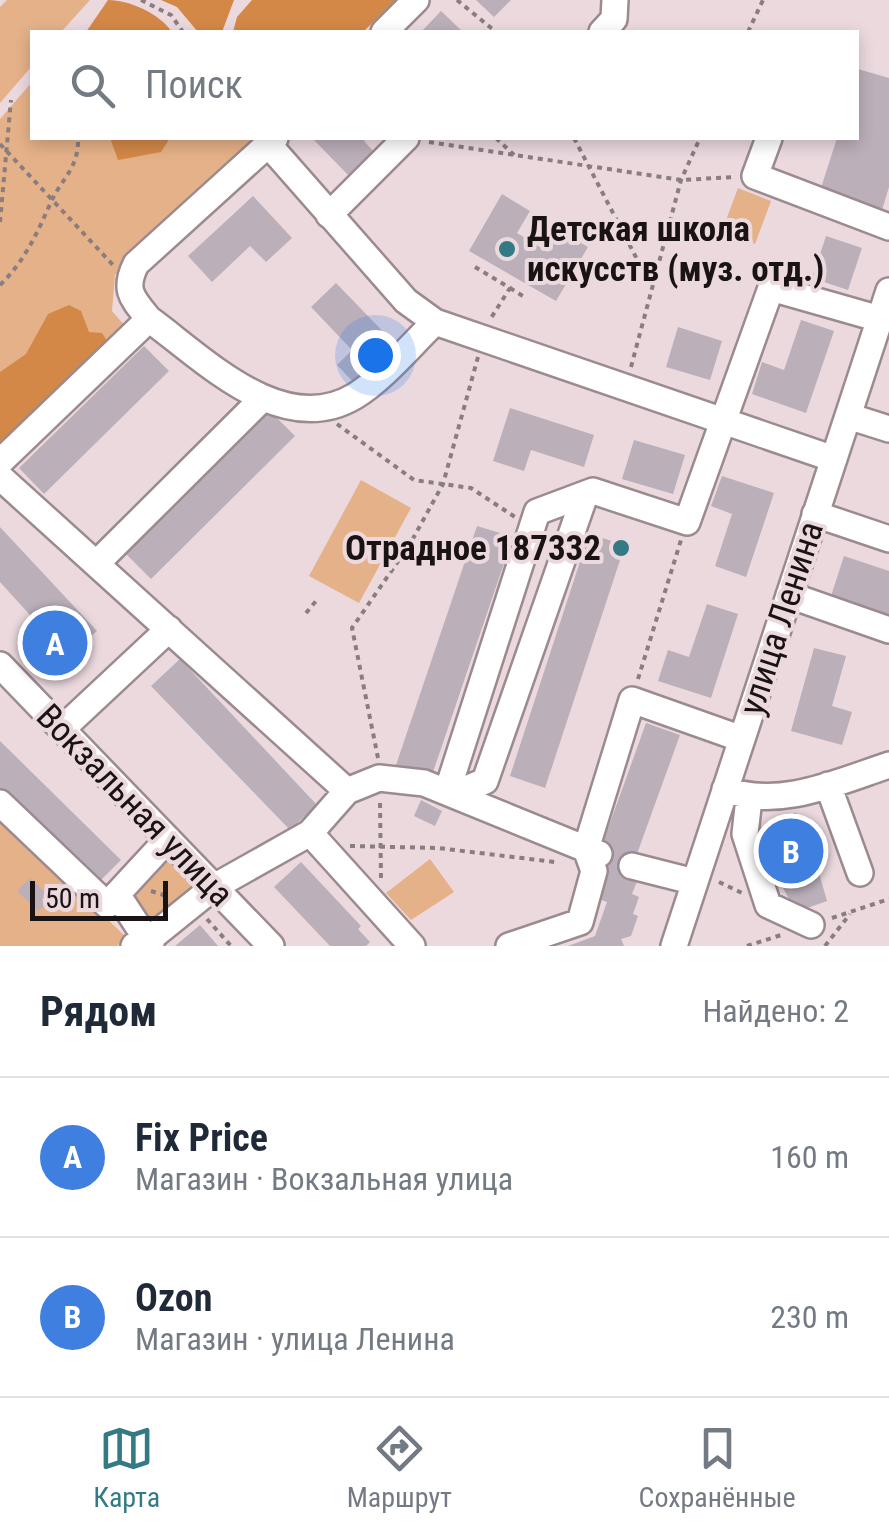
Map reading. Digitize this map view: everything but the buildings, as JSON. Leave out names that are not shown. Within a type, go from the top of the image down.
[{"type":"street","points":[[386,30],[416,0]]},
{"type":"street","points":[[604,30],[614,19],[615,0]]},
{"type":"street","points":[[329,216],[404,140]]},
{"type":"street","points":[[767,140],[755,176],[889,226]]},
{"type":"street","points":[[435,322],[355,396],[313,407],[264,398],[240,386],[149,319],[129,296],[128,280],[136,264],[271,141],[329,216],[406,301],[480,348],[834,460]]},
{"type":"street","points":[[457,790],[537,512],[592,491],[687,522],[771,288],[880,319]]},
{"type":"street","name":"улица Ленина","points":[[674,946],[695,882],[737,793],[742,739],[889,290]]},
{"type":"street","points":[[0,462],[149,319]]},
{"type":"street","points":[[96,564],[264,398]]},
{"type":"street","points":[[848,416],[889,429]]},
{"type":"street","points":[[0,477],[348,790]]},
{"type":"street","points":[[457,790],[485,781],[584,495]]},
{"type":"street","points":[[816,514],[889,539]]},
{"type":"street","points":[[789,595],[889,630]]},
{"type":"street","points":[[62,730],[168,629]]},
{"type":"street","name":"Вокзальная улица","points":[[0,665],[271,946]]},
{"type":"street","points":[[509,946],[580,922],[594,870],[593,852],[632,700],[742,739]]},
{"type":"street","points":[[818,936],[768,905],[744,834],[737,793],[828,785],[889,765]]},
{"type":"street","points":[[118,894],[144,944],[214,887],[318,840],[348,790],[379,778],[403,778],[457,790],[593,852]]},
{"type":"street","points":[[828,785],[860,873]]},
{"type":"street","points":[[0,803],[106,906],[168,839]]},
{"type":"street","points":[[318,840],[412,946]]},
{"type":"street","points":[[632,866],[695,882]]},
{"type":"path","points":[[140,0],[170,15],[181,30]]},
{"type":"path","points":[[456,0],[494,30]]},
{"type":"path","points":[[749,30],[762,0]]},
{"type":"path","points":[[0,222],[11,100]]},
{"type":"path","points":[[0,284],[34,241],[52,200],[69,178],[78,158],[78,140]]},
{"type":"path","points":[[425,140],[435,146],[681,180],[755,176]]},
{"type":"path","points":[[498,140],[516,158]]},
{"type":"path","points":[[575,140],[652,288]]},
{"type":"path","points":[[630,373],[681,180],[699,140]]},
{"type":"path","points":[[0,144],[128,280]]},
{"type":"path","points":[[474,267],[526,298]]},
{"type":"path","points":[[380,908],[382,845],[376,742],[352,628],[410,544],[443,484],[480,348],[494,310],[510,288]]},
{"type":"path","points":[[313,407],[414,480],[471,488],[532,528]]},
{"type":"path","points":[[632,700],[687,522]]},
{"type":"path","points":[[306,613],[316,601]]},
{"type":"path","points":[[318,840],[558,862],[593,852]]},
{"type":"path","points":[[818,936],[853,911]]},
{"type":"shaded area","points":[[7,0],[90,0],[63,30],[30,30],[30,68],[0,103],[0,7]]},
{"type":"shaded area","points":[[108,0],[144,9],[170,30],[87,30]]},
{"type":"shaded area","points":[[161,0],[234,0],[223,30],[196,30],[177,7]]},
{"type":"shaded area","points":[[252,0],[396,0],[365,30],[234,30],[237,17]]},
{"type":"shaded area","points":[[30,84],[30,140],[252,140],[256,146],[115,275],[112,311],[126,327],[0,445],[0,119]]},
{"type":"shaded area","points":[[111,140],[169,140],[161,152],[118,160]]},
{"type":"shaded area","points":[[738,188],[771,201],[755,244],[722,231]]},
{"type":"shaded area","points":[[69,305],[81,311],[89,332],[102,333],[107,341],[6,442],[0,441],[0,372],[26,354],[48,314]]},
{"type":"shaded area","points":[[361,480],[411,508],[359,603],[309,576]]},
{"type":"shaded area","points":[[0,816],[127,938],[117,946],[0,946]]},
{"type":"shaded area","points":[[170,852],[200,886],[151,931],[124,894]]},
{"type":"shaded area","points":[[430,859],[454,892],[411,920],[386,893]]},
{"type":"place","name":"Детская школа искусств (муз. отд.)","points":[[507,249]]},
{"type":"place","name":"Отрадное 187332","points":[[621,548]]},
{"type":"place","name":"Fix Price","points":[[55,643]]},
{"type":"place","name":"Ozon","points":[[791,851]]}]
